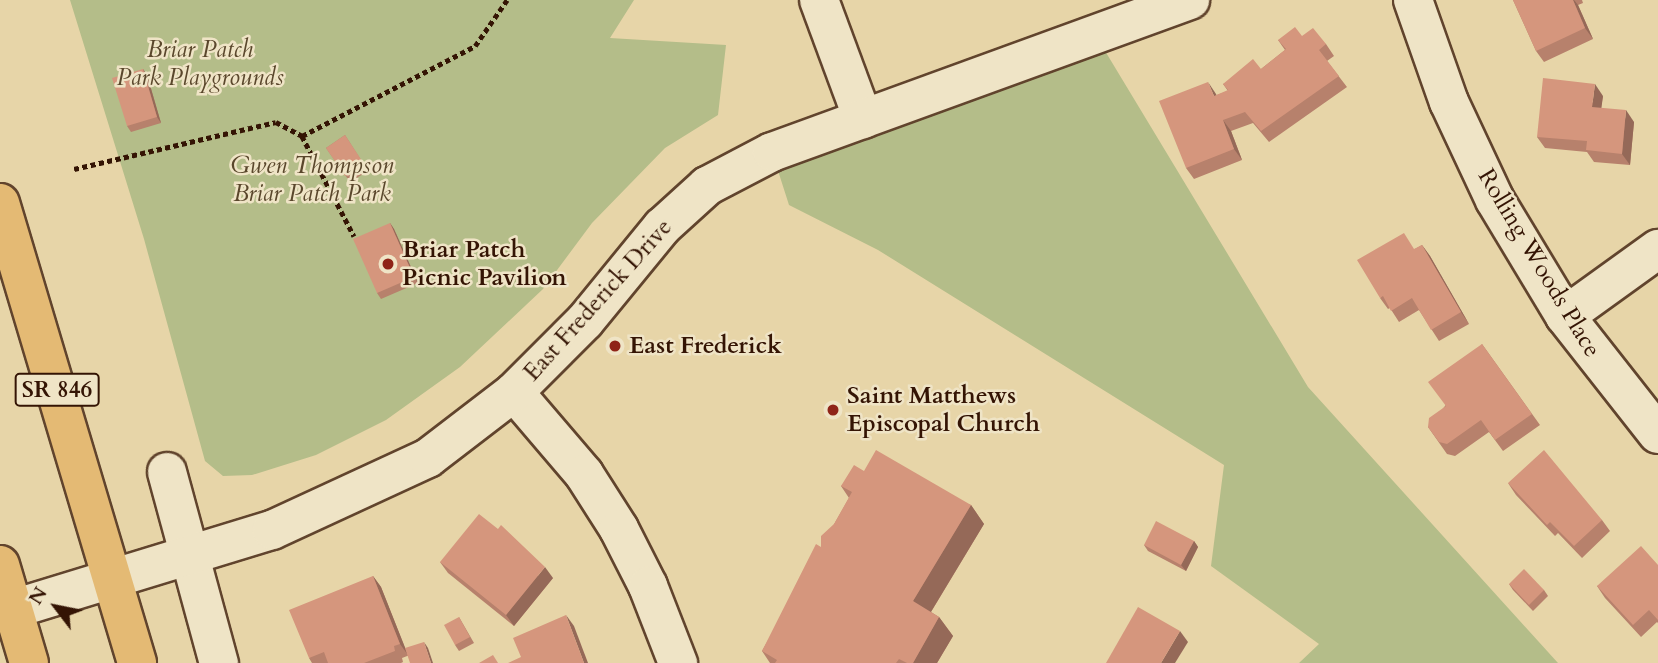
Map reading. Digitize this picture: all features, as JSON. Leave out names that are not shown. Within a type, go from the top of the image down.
[{"type":"main road","name":"SR 846","points":[[0,203],[138,663]]},
{"type":"main road","points":[[0,565],[29,663]]},
{"type":"street","points":[[819,0],[863,118]]},
{"type":"street","name":"East Frederick Drive","points":[[13,610],[272,530],[428,458],[514,392],[585,321],[662,226],[707,186],[772,152],[863,118],[975,82],[1190,0]]},
{"type":"street","name":"Rolling Woods Place","points":[[1413,0],[1449,102],[1495,200],[1565,316],[1658,434]]},
{"type":"street","points":[[1565,316],[1658,249]]},
{"type":"street","points":[[514,392],[584,474],[619,530],[648,586],[678,663]]},
{"type":"street","points":[[167,472],[219,663]]},
{"type":"path","points":[[302,136],[475,46],[507,0]]},
{"type":"path","points":[[74,169],[276,122],[302,136],[354,236]]},
{"type":"green space","name":"Gwen Thompson Briar Patch Park","points":[[70,0],[634,0],[610,38],[726,45],[718,115],[665,148],[592,223],[543,289],[460,367],[386,420],[316,455],[252,475],[223,476],[205,461],[144,239]]},
{"type":"green space","points":[[1096,36],[1308,387],[1558,663],[1299,663],[1319,644],[1211,566],[1224,465],[878,250],[789,205],[772,152]]},
{"type":"building","points":[[1513,0],[1573,0],[1585,28],[1536,51]]},
{"type":"building","points":[[1295,27],[1302,36],[1313,28],[1326,44],[1319,50],[1339,76],[1261,131],[1245,112],[1223,120],[1234,149],[1186,168],[1159,101],[1208,82],[1214,96],[1228,90],[1223,84],[1253,59],[1261,69],[1286,49],[1278,40]]},
{"type":"building","points":[[143,69],[157,117],[127,126],[112,78]]},
{"type":"building","points":[[1543,78],[1595,84],[1592,107],[1626,110],[1622,154],[1586,150],[1587,141],[1537,137]]},
{"type":"building","points":[[345,135],[364,164],[345,176],[326,148]]},
{"type":"building","name":"Briar Patch Picnic Pavilion","points":[[390,223],[414,277],[377,293],[353,239]]},
{"type":"building","points":[[1404,233],[1414,249],[1422,245],[1461,312],[1431,330],[1412,298],[1391,311],[1357,260]]},
{"type":"building","points":[[1482,344],[1532,414],[1495,440],[1481,420],[1447,444],[1439,442],[1428,427],[1429,418],[1446,406],[1428,382]]},
{"type":"building","name":"Saint Matthews Episcopal Church","points":[[876,450],[971,505],[913,601],[939,617],[913,663],[899,659],[896,663],[775,663],[777,660],[762,651],[816,544],[821,547],[821,536],[834,524],[852,492],[841,486],[854,465],[864,471]]},
{"type":"building","points":[[1544,450],[1602,520],[1574,546],[1550,522],[1547,525],[1508,483]]},
{"type":"building","points":[[479,514],[498,529],[501,525],[545,567],[506,615],[440,562]]},
{"type":"building","points":[[1156,521],[1194,541],[1181,565],[1144,545]]},
{"type":"building","points":[[1641,546],[1658,565],[1658,620],[1649,610],[1633,625],[1597,586]]},
{"type":"building","points":[[1524,569],[1544,590],[1529,605],[1509,584]]},
{"type":"building","points":[[373,576],[400,644],[394,646],[395,651],[364,663],[328,663],[324,652],[309,658],[289,610]]},
{"type":"building","points":[[1138,607],[1180,631],[1161,663],[1106,663]]},
{"type":"building","points":[[566,615],[584,663],[508,663],[521,657],[513,638]]},
{"type":"building","points":[[459,617],[470,637],[455,645],[444,625]]},
{"type":"building","points":[[424,642],[431,663],[410,663],[405,648]]},
{"type":"building","points":[[493,655],[498,663],[479,663]]},
{"type":"place","name":"Briar Patch Picnic Pavilion","points":[[388,264]]},
{"type":"place","name":"East Frederick","points":[[615,346]]},
{"type":"place","name":"Saint Matthews Episcopal Church","points":[[833,410]]},
{"type":"park label","name":"Briar Patch Park Playgrounds","points":[[200,64]]}]
